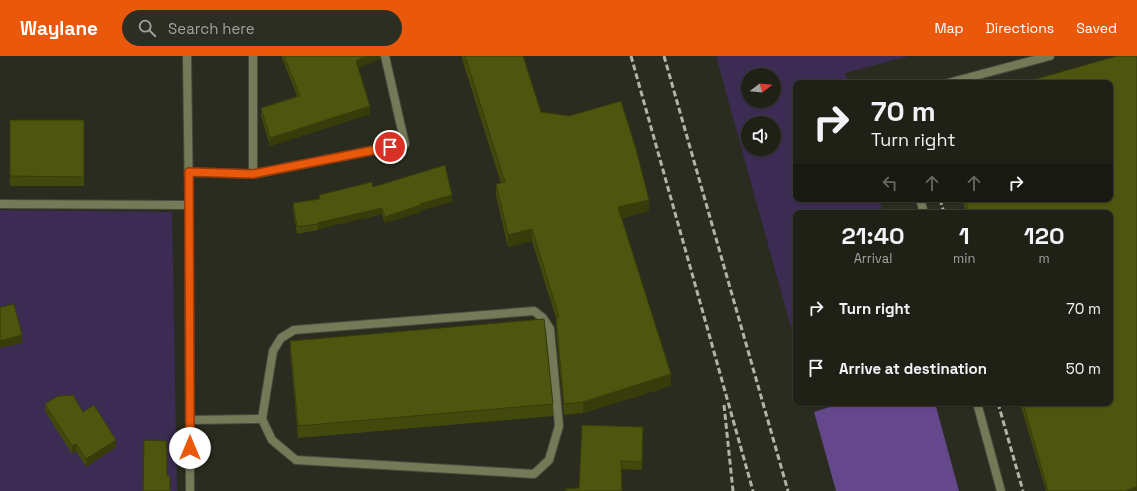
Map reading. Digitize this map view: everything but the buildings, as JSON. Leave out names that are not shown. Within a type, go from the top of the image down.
[{"type":"street","points":[[187,56],[190,491]]},
{"type":"street","points":[[253,56],[253,174]]},
{"type":"street","points":[[189,172],[253,174],[405,144],[385,56]]},
{"type":"street","points":[[959,80],[1050,56]]},
{"type":"street","points":[[0,204],[189,205]]},
{"type":"street","points":[[534,311],[544,318],[550,329],[559,426],[549,460],[534,474],[296,460],[272,440],[262,419],[273,351],[281,338],[294,330],[534,311]]},
{"type":"street","points":[[978,406],[1001,491]]},
{"type":"street","points":[[190,420],[262,419]]},
{"type":"shaded area","points":[[716,56],[909,56],[845,73],[847,80],[793,80],[793,202],[880,202],[882,210],[793,210],[793,335],[744,156],[781,156],[781,116],[741,116],[741,147]]},
{"type":"shaded area","points":[[0,210],[172,212],[177,491],[0,491]]},
{"type":"shaded area","points":[[833,406],[936,406],[959,491],[836,491],[814,412]]},
{"type":"railway","points":[[631,56],[753,491]]},
{"type":"railway","points":[[664,56],[788,491]]},
{"type":"railway","points":[[941,202],[943,210]]},
{"type":"railway","points":[[724,405],[733,491]]},
{"type":"railway","points":[[999,406],[1023,491]]},
{"type":"route","points":[[190,448],[189,172],[253,174],[390,147]]}]
